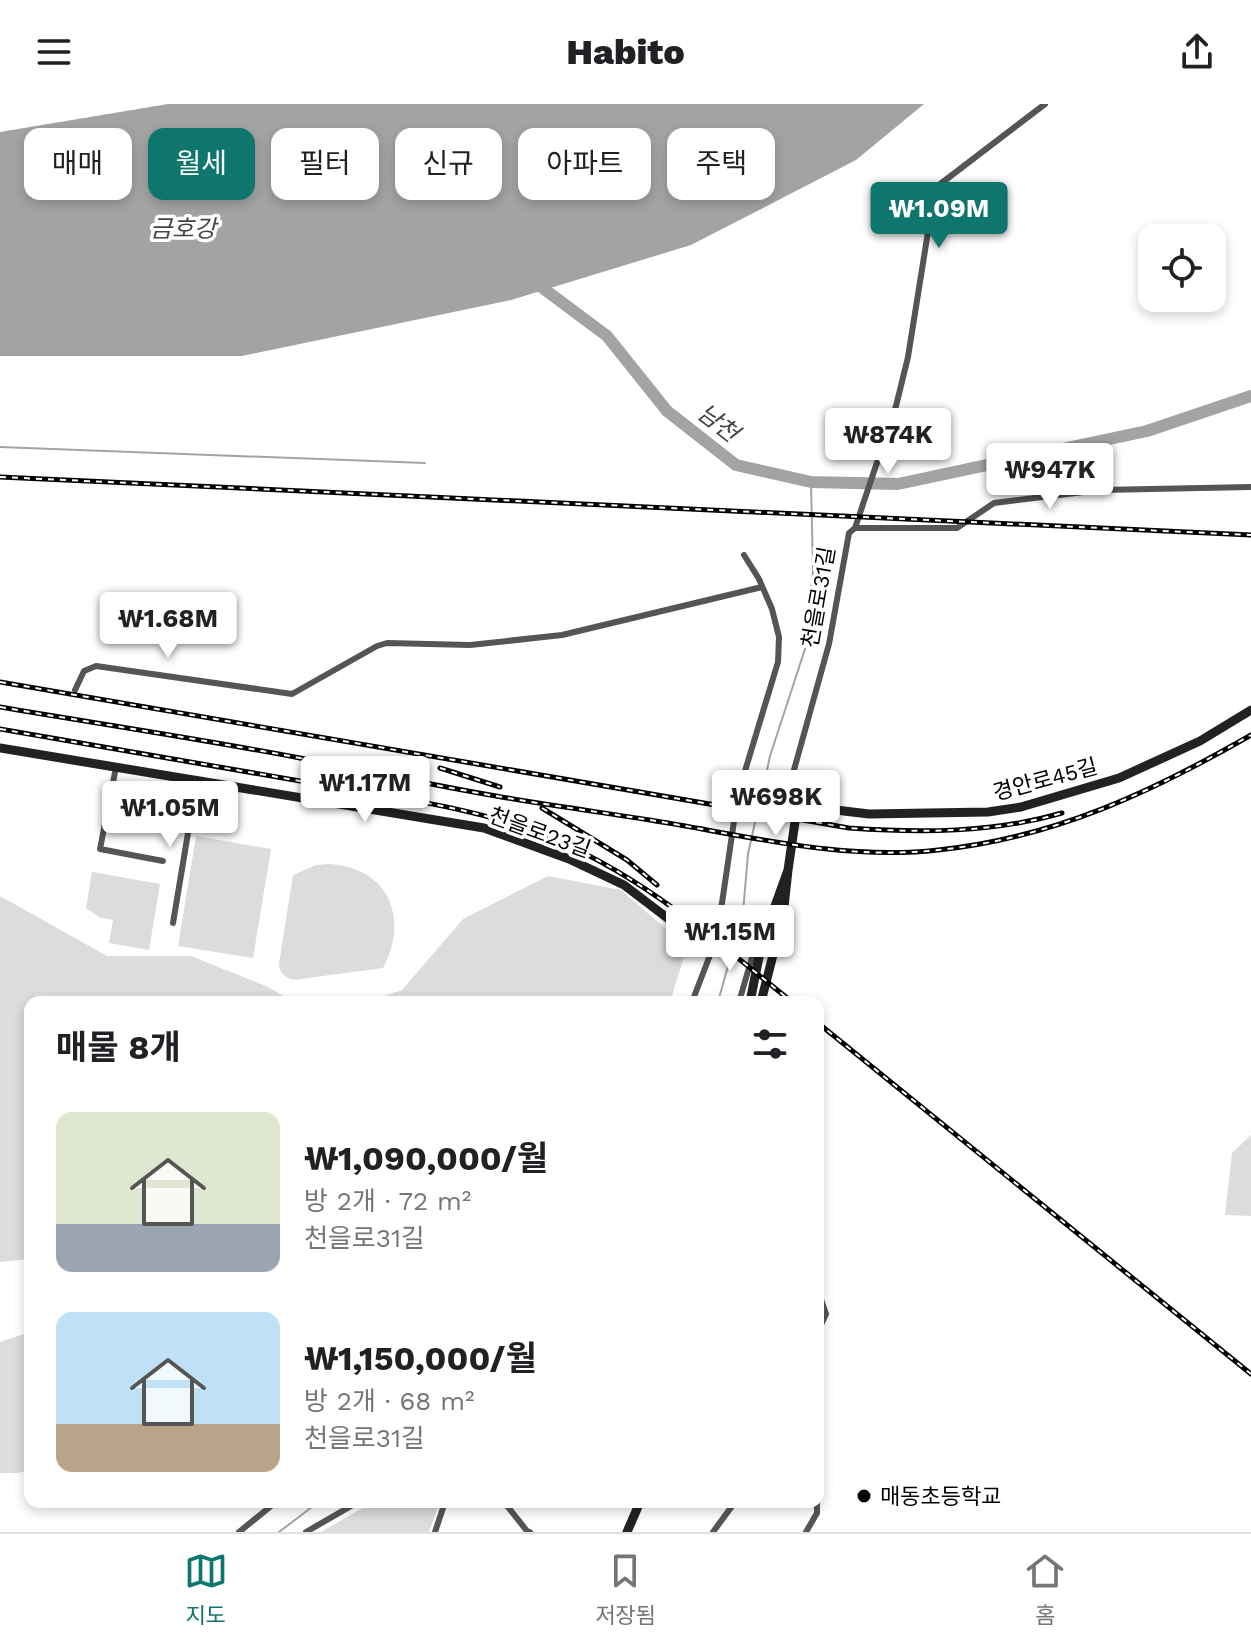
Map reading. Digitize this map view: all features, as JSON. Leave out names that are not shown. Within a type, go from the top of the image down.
[{"type":"street","name":"천을로31길","points":[[788,870],[796,815],[789,804],[792,777],[829,644],[845,546],[863,506],[896,406],[908,357],[935,188],[1045,104]]},
{"type":"street","points":[[855,528],[957,528],[994,503],[1100,490],[1251,487]]},
{"type":"street","points":[[694,996],[712,952],[742,794],[778,662],[779,637],[762,587],[744,555]]},
{"type":"street","points":[[75,690],[84,671],[96,666],[287,694],[387,643],[470,645],[531,640],[762,587]]},
{"type":"street","name":"경안로45길","points":[[742,794],[789,804],[869,814],[988,812],[1021,807],[1119,778],[1200,741],[1251,710]]},
{"type":"street","name":"천을로23길","points":[[0,748],[484,828],[569,859],[624,885],[712,952]]},
{"type":"street","points":[[116,767],[100,849],[163,861]]},
{"type":"street","points":[[173,923],[197,779]]},
{"type":"street","points":[[751,996],[762,942],[788,870]]},
{"type":"street","points":[[763,996],[783,916],[788,870]]},
{"type":"street","points":[[741,996],[753,954]]},
{"type":"street","points":[[239,1532],[269,1508]]},
{"type":"street","points":[[306,1532],[348,1508]]},
{"type":"street","points":[[435,1532],[443,1508]]},
{"type":"street","points":[[509,1508],[530,1532]]},
{"type":"street","points":[[627,1532],[637,1508]]},
{"type":"street","points":[[713,1532],[731,1508]]},
{"type":"street","points":[[806,1532],[817,1508]]},
{"type":"shaded area","points":[[196,836],[271,849],[253,958],[178,946]]},
{"type":"shaded area","points":[[329,864],[366,874],[379,885],[388,898],[393,914],[391,949],[383,968],[293,980],[283,974],[279,964],[293,875],[316,865]]},
{"type":"shaded area","points":[[92,872],[160,884],[149,950],[109,943],[113,920],[99,917],[86,908]]},
{"type":"shaded area","points":[[548,876],[621,890],[687,947],[672,996],[384,996],[402,990],[463,919]]},
{"type":"shaded area","points":[[0,896],[107,956],[191,956],[284,996],[24,996],[24,1260],[0,1262]]},
{"type":"shaded area","points":[[1251,1135],[1251,1216],[1225,1215],[1232,1153]]},
{"type":"shaded area","points":[[24,1334],[24,1471],[19,1473],[0,1473],[0,1342]]},
{"type":"shaded area","points":[[363,1508],[438,1508],[429,1532],[321,1532]]},
{"type":"water","name":"금호강","points":[[168,104],[924,104],[856,160],[691,245],[511,300],[242,356],[0,356],[0,132]]},
{"type":"waterway","name":"남천","points":[[532,280],[607,336],[667,411],[736,465],[811,482],[898,484],[1147,431],[1251,396]]},
{"type":"waterway","points":[[0,447],[425,463]]},
{"type":"waterway","points":[[762,794],[770,756],[805,649],[813,571],[811,482]]},
{"type":"waterway","points":[[720,996],[743,912],[748,854],[760,800]]},
{"type":"waterway","points":[[279,1532],[311,1508]]},
{"type":"railway","points":[[0,477],[1251,535]]},
{"type":"railway","points":[[0,682],[849,828],[956,830],[1036,820],[1062,813]]},
{"type":"railway","points":[[0,707],[262,751],[515,799],[793,845],[866,852],[938,850],[981,844],[1062,823],[1139,793],[1251,735]]},
{"type":"railway","points":[[0,729],[406,799],[515,825],[576,849],[642,887],[703,930],[785,996]]},
{"type":"railway","points":[[440,768],[500,787]]},
{"type":"railway","points":[[542,808],[627,860],[657,885]]},
{"type":"railway","points":[[824,1028],[1251,1374]]},
{"type":"place","name":"매동초등학교","points":[[864,1496]]}]
